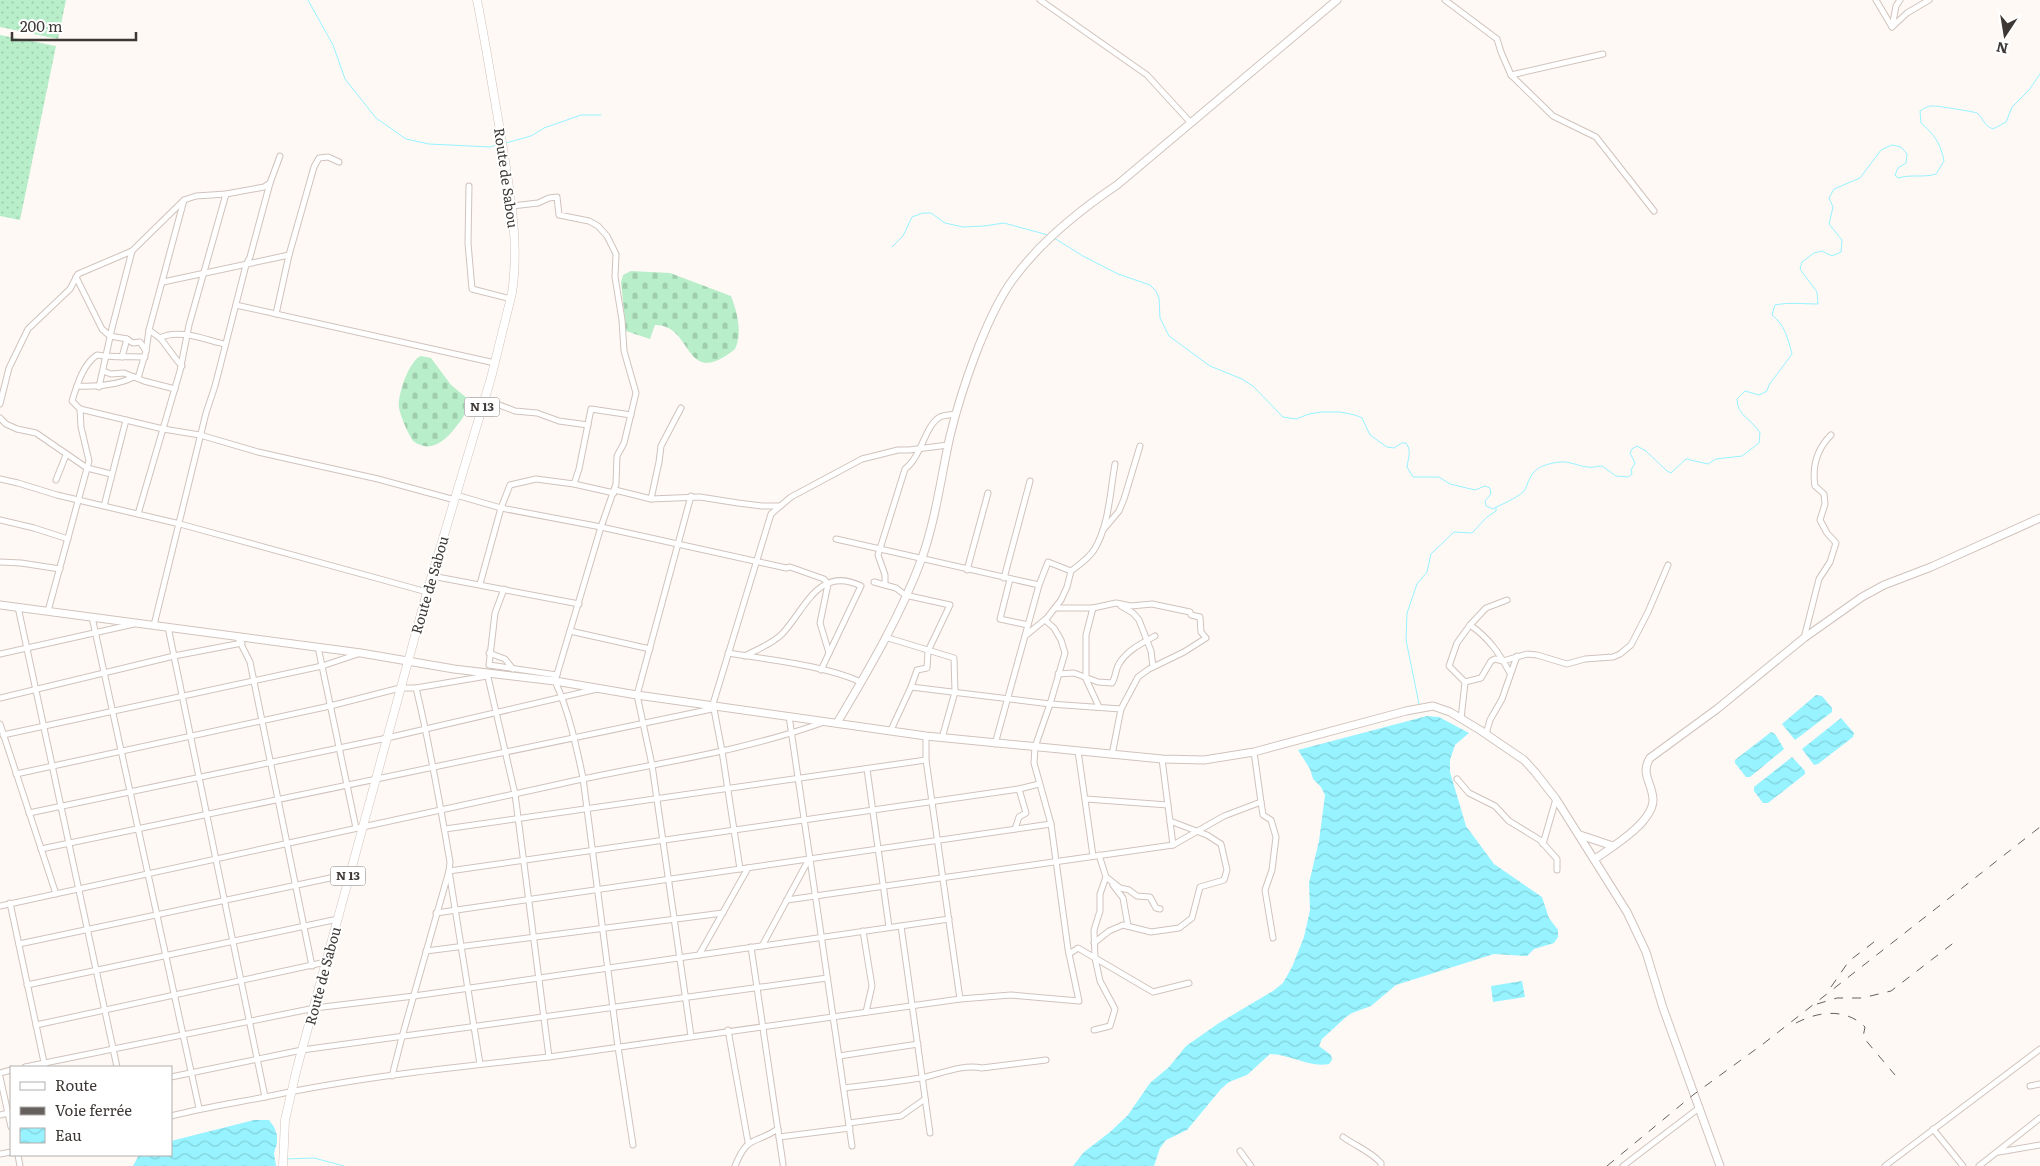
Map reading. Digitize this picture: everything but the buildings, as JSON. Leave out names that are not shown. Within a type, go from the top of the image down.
[{"type":"main road","name":"Route de Sabou","points":[[283,1166],[285,1120],[291,1090],[315,1008],[359,828],[387,738],[427,592],[495,363],[511,299],[514,272],[512,206],[477,0]]},
{"type":"street","points":[[1040,0],[1147,75],[1190,122]]},
{"type":"street","points":[[1445,0],[1497,39],[1511,75],[1553,116],[1596,137],[1654,211]]},
{"type":"street","points":[[1876,0],[1892,27]]},
{"type":"street","points":[[1892,27],[1896,6],[1900,0]]},
{"type":"street","points":[[1892,27],[1907,13],[1929,0]]},
{"type":"street","points":[[837,723],[885,637],[921,560],[937,505],[956,414],[981,344],[1003,295],[1020,270],[1055,232],[1085,206],[1117,185],[1334,1]]},
{"type":"street","points":[[1511,75],[1603,54]]},
{"type":"street","points":[[154,625],[224,344],[270,184],[280,156]]},
{"type":"street","points":[[276,314],[289,255],[314,167],[319,158],[328,157],[339,162]]},
{"type":"street","points":[[0,404],[9,368],[28,329],[70,289],[78,274],[132,251],[184,200],[196,196],[226,194],[264,187],[270,184]]},
{"type":"street","points":[[469,186],[468,243],[472,289],[511,299]]},
{"type":"street","points":[[138,514],[182,366],[189,326],[226,194]]},
{"type":"street","points":[[512,206],[538,203],[549,198],[557,198],[559,215],[589,221],[598,226],[607,236],[616,254],[615,277],[624,351],[636,392],[624,443],[617,456],[618,475],[614,491],[601,527],[556,678],[574,737],[583,778],[618,1047],[633,1144]]},
{"type":"street","points":[[77,386],[99,387],[122,383],[136,378],[145,354],[149,330],[184,200]]},
{"type":"street","points":[[99,387],[132,251]]},
{"type":"street","points":[[163,282],[203,275],[289,255]]},
{"type":"street","points":[[76,277],[102,328],[110,336],[133,343],[140,342],[145,354]]},
{"type":"street","points":[[236,305],[495,363]]},
{"type":"street","points":[[149,330],[160,338],[182,366]]},
{"type":"street","points":[[160,338],[172,334],[224,344]]},
{"type":"street","points":[[122,357],[127,340]]},
{"type":"street","points":[[145,354],[122,357],[97,355],[89,360],[72,401],[80,409],[163,429],[200,435],[258,452],[501,508],[601,527],[756,562],[797,569],[824,580],[828,584]]},
{"type":"street","points":[[103,371],[111,374],[124,373],[144,381],[175,389]]},
{"type":"street","points":[[484,399],[515,411],[537,413],[559,421],[588,424]]},
{"type":"street","points":[[651,499],[661,446],[681,408]]},
{"type":"street","points":[[48,611],[89,461],[81,427],[80,409]]},
{"type":"street","points":[[574,484],[579,469],[591,409],[632,415]]},
{"type":"street","points":[[885,585],[885,575],[878,555],[905,469],[916,460],[929,429],[940,417],[956,414]]},
{"type":"street","points":[[0,418],[6,424],[17,429],[36,433],[87,468],[112,474]]},
{"type":"street","points":[[104,506],[126,420]]},
{"type":"street","points":[[1804,638],[1819,579],[1830,562],[1836,543],[1827,533],[1820,520],[1825,504],[1824,494],[1815,486],[1814,476],[1818,452],[1831,435]]},
{"type":"street","points":[[740,869],[722,751],[712,707],[771,514],[791,497],[862,459],[883,452],[948,445]]},
{"type":"street","points":[[1103,530],[1119,511],[1124,500],[1140,446]]},
{"type":"street","points":[[56,480],[66,455]]},
{"type":"street","points":[[1025,636],[1045,620],[1055,608],[1067,587],[1070,571],[1084,562],[1094,550],[1103,530],[1115,464]]},
{"type":"street","points":[[0,479],[79,501],[180,524],[427,592]]},
{"type":"street","points":[[480,584],[501,508],[510,485],[536,479],[574,484],[651,499],[691,496],[762,506],[781,506]]},
{"type":"street","points":[[1004,578],[1030,481]]},
{"type":"street","points":[[967,570],[988,493]]},
{"type":"street","points":[[691,496],[637,695],[652,765],[691,1036]]},
{"type":"street","points":[[1595,859],[1630,834],[1646,818],[1652,807],[1653,798],[1646,774],[1646,764],[1650,758],[1717,708],[1804,638],[1862,597],[1884,585],[1931,567],[2040,518]]},
{"type":"street","points":[[0,520],[68,539]]},
{"type":"street","points":[[836,539],[1039,586]]},
{"type":"street","points":[[0,562],[60,569]]},
{"type":"street","points":[[995,744],[1039,586],[1048,562],[1070,571]]},
{"type":"street","points":[[1466,682],[1481,678],[1491,661],[1495,659],[1504,660],[1517,656],[1537,655],[1567,664],[1595,657],[1613,657],[1620,654],[1631,645],[1648,612],[1668,565]]},
{"type":"street","points":[[432,576],[579,604]]},
{"type":"street","points":[[1010,579],[1000,619],[1028,625]]},
{"type":"street","points":[[746,656],[772,642],[783,633],[808,598],[828,584],[840,581],[861,586],[822,670]]},
{"type":"street","points":[[874,582],[896,588],[905,595],[950,606],[928,651],[927,668],[917,670],[891,730]]},
{"type":"street","points":[[828,584],[820,623],[829,653]]},
{"type":"street","points":[[504,589],[495,613],[489,665],[600,689],[712,707],[926,736],[1162,760],[1204,760],[1254,752],[1406,711],[1425,707],[1441,708],[1486,734],[1524,760],[1556,799],[1595,859],[1627,912],[1646,952],[1720,1166]]},
{"type":"street","points":[[1466,682],[1449,666],[1456,643],[1486,608],[1508,600]]},
{"type":"street","points":[[1055,608],[1094,608],[1116,603],[1131,606],[1152,604],[1190,612],[1191,615],[1200,617],[1201,632],[1206,638],[1184,652],[1153,667],[1138,678],[1121,709],[1112,755]]},
{"type":"street","points":[[1116,603],[1133,613],[1139,620],[1151,651],[1153,667]]},
{"type":"street","points":[[0,605],[361,653],[487,674],[556,678]]},
{"type":"street","points":[[18,607],[116,1066]]},
{"type":"street","points":[[1094,608],[1086,635],[1086,677],[1099,708]]},
{"type":"street","points":[[92,616],[199,1108]]},
{"type":"street","points":[[172,1116],[199,1108],[291,1090],[480,1064],[549,1057],[728,1030],[960,999],[1011,995],[1079,1001],[1069,954],[1051,824],[1034,763],[1035,747],[1065,654],[1061,640],[1054,628],[1045,620]]},
{"type":"street","points":[[0,654],[140,623]]},
{"type":"street","points":[[1470,625],[1486,636],[1504,660],[1510,673]]},
{"type":"street","points":[[168,627],[265,1096]]},
{"type":"street","points":[[570,632],[650,649]]},
{"type":"street","points":[[236,636],[242,643],[250,662],[312,966]]},
{"type":"street","points":[[1058,674],[1074,673],[1098,682],[1112,683],[1116,676],[1118,664],[1124,657],[1155,636]]},
{"type":"street","points":[[885,637],[954,658],[955,692],[942,738]]},
{"type":"street","points":[[0,698],[174,656],[242,643]]},
{"type":"street","points":[[318,647],[346,785],[359,828]]},
{"type":"street","points":[[3,735],[322,666],[361,653]]},
{"type":"street","points":[[489,653],[505,659],[513,669]]},
{"type":"street","points":[[728,653],[845,675],[861,682]]},
{"type":"street","points":[[1486,734],[1490,720],[1502,699],[1517,656]]},
{"type":"street","points":[[16,774],[330,706],[400,688],[416,688],[487,674]]},
{"type":"street","points":[[487,674],[515,794],[549,1057]]},
{"type":"street","points":[[1461,719],[1466,682]]},
{"type":"street","points":[[911,687],[1050,704],[1121,709]]},
{"type":"street","points":[[392,1076],[450,862],[426,728],[416,688]]},
{"type":"street","points":[[29,813],[387,738],[600,689]]},
{"type":"street","points":[[41,849],[712,707]]},
{"type":"street","points":[[789,716],[852,1146]]},
{"type":"street","points":[[0,906],[583,778],[722,751],[791,734],[826,722]]},
{"type":"street","points":[[0,724],[56,894]]},
{"type":"street","points":[[926,736],[926,760],[960,999]]},
{"type":"street","points":[[1078,751],[1096,856],[1106,877],[1123,898],[1128,926]]},
{"type":"street","points":[[1254,752],[1263,815],[1271,820],[1276,836],[1272,870],[1265,890],[1274,938]]},
{"type":"street","points":[[445,829],[926,760]]},
{"type":"street","points":[[1162,760],[1173,844]]},
{"type":"street","points":[[867,769],[889,928]]},
{"type":"street","points":[[1457,779],[1469,793],[1495,806],[1509,821],[1540,840],[1557,859],[1557,870]]},
{"type":"street","points":[[449,871],[932,800],[1019,789],[1039,784]]},
{"type":"street","points":[[1015,829],[1019,817],[1026,813],[1019,789]]},
{"type":"street","points":[[1086,799],[1168,805]]},
{"type":"street","points":[[1543,844],[1556,799]]},
{"type":"street","points":[[787,900],[1173,844],[1224,816],[1261,802]]},
{"type":"street","points":[[1094,944],[1109,931],[1123,925],[1151,932],[1179,928],[1192,918],[1200,886],[1224,880],[1227,870],[1221,844],[1215,839],[1170,821]]},
{"type":"street","points":[[436,913],[1051,824]]},
{"type":"street","points":[[1579,835],[1613,846]]},
{"type":"street","points":[[762,946],[810,859]]},
{"type":"street","points":[[699,955],[748,868]]},
{"type":"street","points":[[449,871],[480,1064]]},
{"type":"street","points":[[19,944],[349,874]]},
{"type":"street","points":[[1106,877],[1120,888],[1129,890],[1138,896],[1150,897],[1156,908],[1160,909]]},
{"type":"street","points":[[1094,1030],[1110,1026],[1115,1009],[1100,981],[1094,958],[1094,930],[1100,912],[1100,894],[1106,877]]},
{"type":"street","points":[[10,904],[44,1065],[249,1020],[315,1008],[414,996],[949,919]]},
{"type":"street","points":[[426,951],[723,913]]},
{"type":"street","points":[[27,985],[338,919]]},
{"type":"street","points":[[901,926],[930,1133]]},
{"type":"street","points":[[863,931],[872,986],[866,1012]]},
{"type":"street","points":[[751,948],[783,1164]]},
{"type":"street","points":[[1069,954],[1078,948],[1153,992],[1189,984]]},
{"type":"street","points":[[36,1025],[326,962]]},
{"type":"street","points":[[172,1077],[302,1050],[827,978]]},
{"type":"street","points":[[728,1030],[748,1142]]},
{"type":"street","points":[[839,1056],[918,1044]]},
{"type":"street","points":[[1884,1166],[2040,1049]]},
{"type":"street","points":[[844,1088],[922,1077],[942,1071],[974,1066],[982,1068],[1046,1060]]},
{"type":"street","points":[[0,1075],[10,1122]]},
{"type":"street","points":[[2030,1086],[2040,1084]]},
{"type":"street","points":[[779,1137],[901,1116],[925,1099]]},
{"type":"street","points":[[1623,1166],[1699,1108]]},
{"type":"street","points":[[0,1115],[8,1113]]},
{"type":"street","points":[[1979,1166],[2040,1118]]},
{"type":"street","points":[[735,1166],[748,1142],[778,1129]]},
{"type":"street","points":[[1933,1129],[1963,1166]]},
{"type":"street","points":[[1343,1137],[1358,1148],[1370,1151],[1381,1163],[1381,1166]]},
{"type":"street","points":[[1998,1152],[2040,1145]]},
{"type":"street","points":[[1240,1151],[1251,1166]]},
{"type":"green space","points":[[0,0],[66,0],[58,39],[0,27]]},
{"type":"green space","points":[[0,35],[56,46],[20,220],[0,216]]},
{"type":"green space","points":[[631,271],[670,273],[731,296],[739,330],[735,349],[718,360],[706,363],[697,360],[677,334],[668,327],[655,325],[650,339],[626,331],[621,282],[623,275]]},
{"type":"green space","points":[[421,356],[431,358],[451,385],[473,403],[448,436],[432,446],[423,446],[413,441],[399,408],[400,395],[408,371],[412,364]]},
{"type":"water","points":[[1816,695],[1822,696],[1832,708],[1832,712],[1795,740],[1782,724]]},
{"type":"water","points":[[1427,716],[1439,717],[1469,733],[1455,745],[1450,760],[1450,772],[1466,826],[1494,864],[1542,897],[1549,918],[1558,930],[1558,937],[1554,943],[1534,949],[1527,956],[1494,954],[1396,985],[1371,1006],[1346,1017],[1322,1039],[1319,1046],[1331,1055],[1332,1060],[1329,1064],[1307,1063],[1285,1056],[1270,1054],[1247,1075],[1229,1082],[1221,1089],[1187,1130],[1166,1140],[1160,1148],[1154,1166],[1073,1166],[1084,1152],[1128,1115],[1150,1083],[1169,1067],[1186,1046],[1219,1023],[1273,991],[1283,983],[1292,967],[1304,937],[1310,910],[1309,883],[1319,841],[1325,795],[1321,787],[1313,779],[1310,769],[1298,750]]},
{"type":"water","points":[[1841,718],[1854,733],[1853,737],[1818,764],[1814,765],[1802,749]]},
{"type":"water","points":[[1771,732],[1775,734],[1784,749],[1750,777],[1746,777],[1735,763],[1735,760]]},
{"type":"water","points":[[1792,757],[1805,771],[1805,774],[1768,803],[1763,803],[1754,791],[1754,787]]},
{"type":"water","points":[[1522,981],[1525,997],[1493,1002],[1491,986]]},
{"type":"water","points":[[254,1120],[269,1120],[277,1135],[274,1153],[276,1166],[133,1166],[138,1156],[172,1156],[172,1141]]},
{"type":"waterway","points":[[308,0],[333,45],[345,79],[376,118],[406,139],[429,144],[490,147],[500,144]]},
{"type":"waterway","points":[[1054,238],[1118,274],[1150,285],[1156,291],[1159,298],[1160,318],[1169,336],[1210,366],[1242,379],[1253,386],[1283,417],[1296,419],[1321,412],[1340,412],[1362,418],[1370,435],[1387,447],[1394,448],[1402,443],[1406,443],[1409,452],[1407,467],[1413,477],[1439,477],[1450,484],[1475,490],[1485,486],[1490,488],[1491,494],[1485,501],[1486,506],[1493,509],[1523,492],[1532,474],[1542,466],[1551,463],[1563,462],[1589,467],[1602,466],[1616,476],[1628,477],[1632,474],[1631,470],[1635,463],[1630,453],[1637,446],[1646,451],[1671,473],[1686,459],[1708,464],[1716,459],[1742,456],[1759,443],[1760,433],[1739,410],[1737,399],[1745,391],[1759,395],[1767,391],[1769,385],[1792,354],[1783,328],[1772,315],[1775,305],[1791,303],[1818,304],[1817,292],[1800,269],[1802,262],[1814,253],[1822,251],[1832,256],[1841,252],[1842,240],[1829,224],[1833,207],[1829,198],[1834,189],[1860,178],[1881,150],[1892,145],[1901,147],[1907,154],[1906,163],[1898,168],[1895,175],[1898,178],[1936,174],[1944,161],[1943,155],[1930,131],[1921,123],[1920,111],[1928,106],[1934,106],[1975,112],[1993,129],[2006,122],[2012,107],[2029,90],[2040,74]]},
{"type":"waterway","points":[[506,143],[531,136],[544,128],[581,115],[601,115]]},
{"type":"waterway","points":[[892,247],[903,236],[912,217],[923,213],[931,213],[945,223],[963,227],[1004,223],[1048,235]]},
{"type":"waterway","points":[[1419,704],[1406,640],[1407,613],[1417,584],[1427,572],[1431,554],[1454,532],[1472,533],[1487,517],[1496,511],[1496,507]]},
{"type":"waterway","points":[[286,1159],[314,1158],[344,1166]]},
{"type":"railway","points":[[1607,1166],[1693,1095],[1763,1044],[2040,827]]},
{"type":"railway","points":[[1817,1004],[1837,998],[1862,998],[1891,991],[1956,941]]},
{"type":"railway","points":[[1831,987],[1849,961],[1874,942]]},
{"type":"railway","points":[[1796,1023],[1814,1016],[1832,1013],[1841,1014],[1858,1021],[1865,1027],[1863,1037],[1895,1075]]}]
